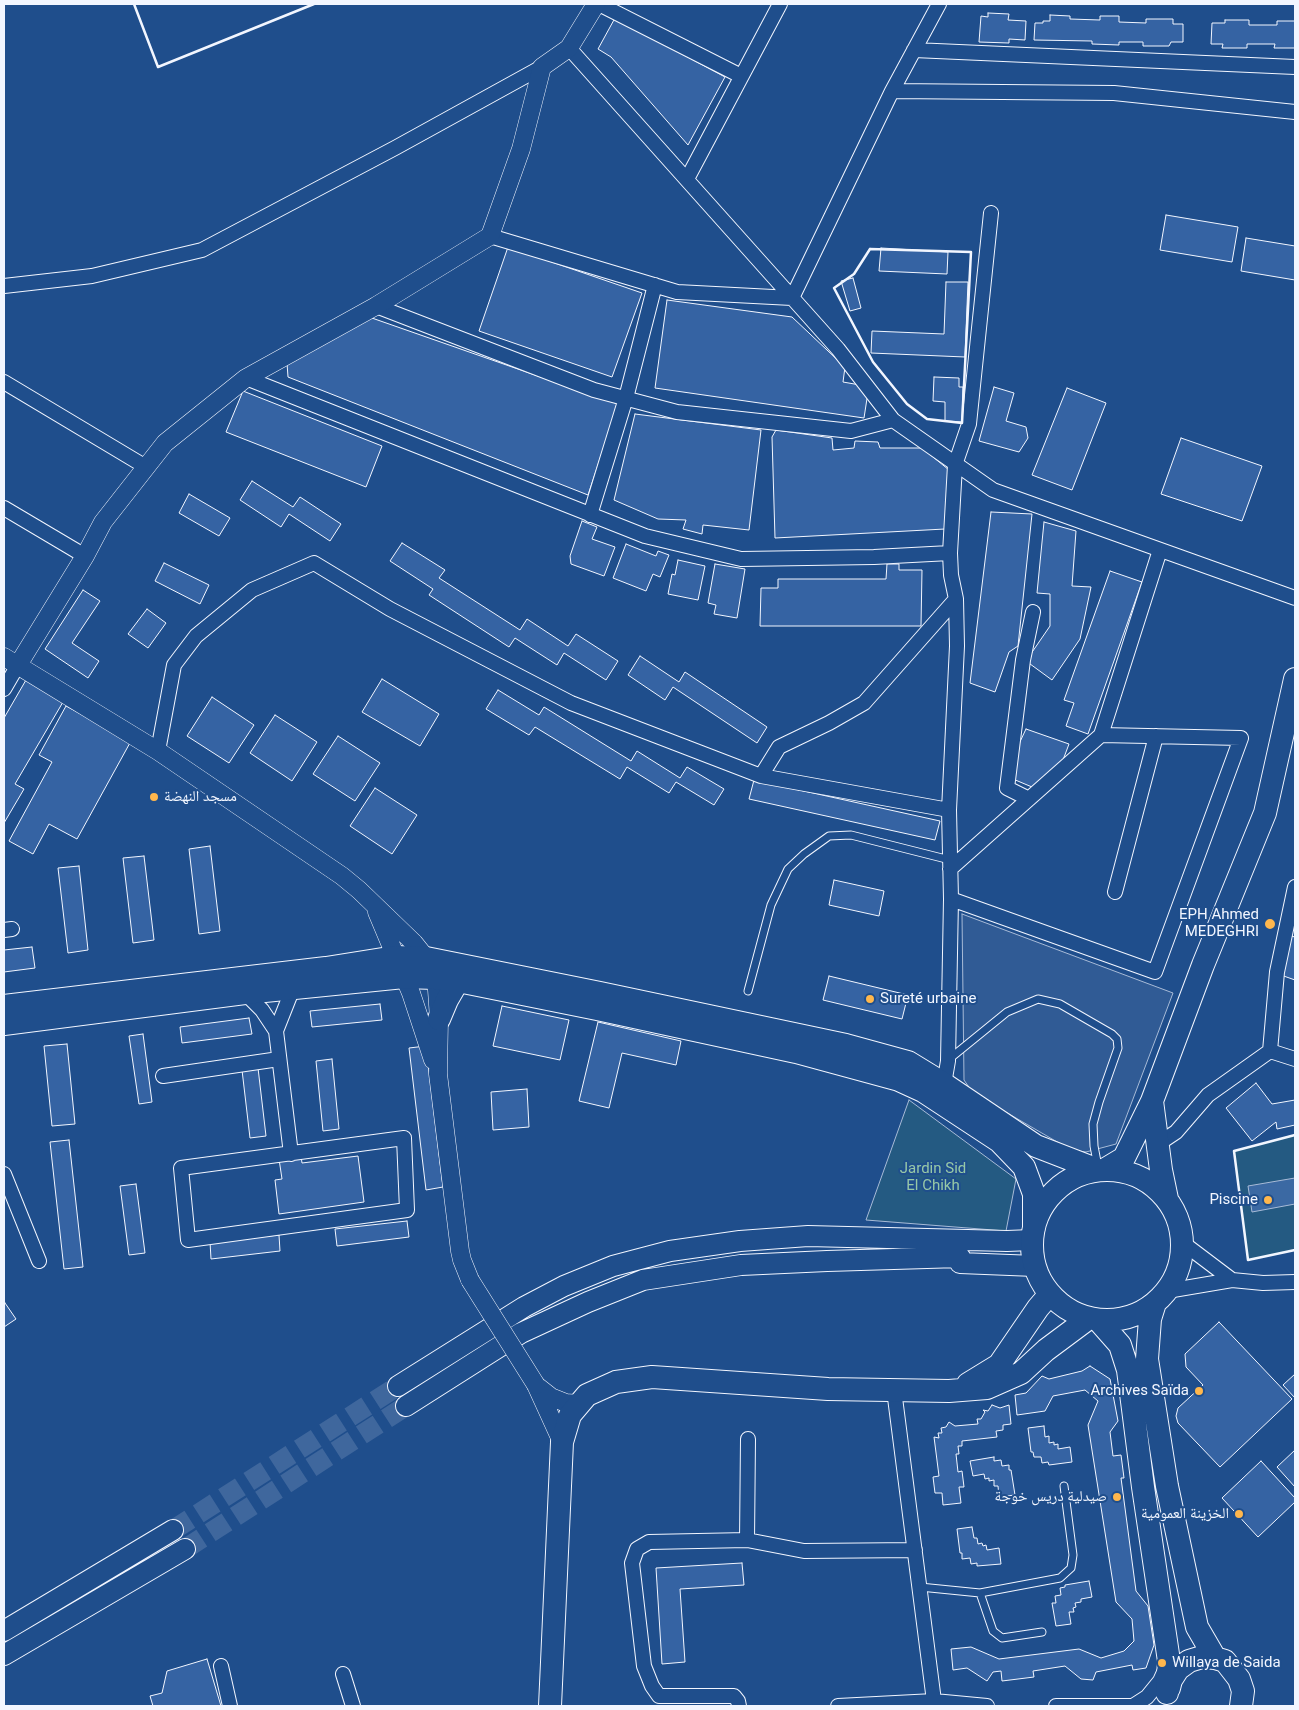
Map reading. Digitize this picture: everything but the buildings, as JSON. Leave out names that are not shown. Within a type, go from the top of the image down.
[{"type":"main road","points":[[1033,1234],[1043,1206],[1057,1189],[1077,1176],[1101,1170],[1124,1158],[1152,1101],[1203,964],[1265,812],[1295,679]]},
{"type":"main road","points":[[293,980],[395,957],[430,968],[598,1001],[798,1044],[899,1080],[956,1111],[1000,1141],[1024,1167],[1034,1194],[1032,1253],[1035,1266],[1050,1294],[1067,1309],[1093,1319],[1113,1320],[1143,1312],[1161,1297]]},
{"type":"main road","points":[[4,1006],[293,980],[404,977],[430,968],[458,981],[598,1001]]},
{"type":"main road","points":[[439,1020],[447,1000],[458,981]]},
{"type":"main road","points":[[4,1024],[242,985]]},
{"type":"main road","points":[[798,1044],[846,1045],[908,1062],[1036,1146],[1101,1170],[1128,1172],[1150,1182],[1167,1199],[1179,1220],[1183,1243],[1181,1260],[1176,1276],[1161,1297],[1150,1319],[1147,1359],[1168,1486],[1197,1627],[1215,1658]]},
{"type":"main road","points":[[1152,1101],[1161,1170],[1167,1199]]},
{"type":"main road","points":[[398,1386],[508,1317],[564,1286],[613,1266],[670,1251],[740,1241],[808,1236],[1007,1241],[1033,1234]]},
{"type":"main road","points":[[406,1406],[521,1333],[588,1302],[643,1280],[741,1265],[827,1261],[960,1257],[960,1263],[1035,1266]]},
{"type":"main road","points":[[950,1390],[971,1383],[999,1365],[1038,1308],[1050,1294]]},
{"type":"main road","points":[[550,1706],[562,1442],[570,1414],[587,1395],[616,1382],[652,1377],[828,1389],[950,1390],[987,1388],[1021,1373],[1046,1350],[1093,1319]]},
{"type":"main road","points":[[1093,1319],[1120,1346],[1128,1370],[1169,1661],[1168,1700]]},
{"type":"main road","points":[[4,1631],[173,1530]]},
{"type":"main road","points":[[4,1656],[185,1549]]},
{"type":"main road","points":[[1168,1700],[1171,1680],[1178,1669],[1189,1661],[1215,1658],[1225,1661],[1239,1679],[1243,1691],[1241,1706]]},
{"type":"street","points":[[4,286],[92,276],[202,250],[395,148],[542,67],[569,48],[598,4],[741,76]]},
{"type":"street","points":[[686,180],[780,4]]},
{"type":"street","points":[[792,298],[892,91],[939,4]]},
{"type":"street","points":[[569,48],[838,348],[894,420],[955,465],[993,490],[1295,598]]},
{"type":"street","points":[[914,50],[1295,67]]},
{"type":"street","points":[[4,688],[11,661],[85,556],[103,522],[165,443],[246,378],[376,306],[490,236],[521,149],[542,67]]},
{"type":"street","points":[[892,91],[1114,93],[1295,112]]},
{"type":"street","points":[[944,1084],[948,1061],[951,898],[949,810],[957,646],[956,599],[951,575],[950,554],[955,465],[969,424],[990,213]]},
{"type":"street","points":[[490,236],[677,292],[792,298]]},
{"type":"street","points":[[590,515],[626,398],[655,285]]},
{"type":"street","points":[[376,306],[594,390],[677,412],[851,431],[894,420]]},
{"type":"street","points":[[246,378],[645,536],[741,559],[950,554]]},
{"type":"street","points":[[4,382],[146,467]]},
{"type":"street","points":[[4,508],[85,556]]},
{"type":"street","points":[[950,864],[1029,799],[1101,735],[1160,550]]},
{"type":"street","points":[[158,751],[174,665],[196,636],[252,590],[314,563],[390,610],[571,703],[761,776],[949,810]]},
{"type":"street","points":[[761,776],[779,747],[829,724],[864,703],[956,599]]},
{"type":"street","points":[[1029,799],[1007,788],[1024,660],[1033,612]]},
{"type":"street","points":[[11,661],[158,751],[342,876],[414,943],[430,968],[439,1020],[438,1074],[460,1251],[464,1265],[470,1280],[536,1385],[562,1442]]},
{"type":"street","points":[[951,898],[1155,972],[1241,738],[1101,735]]},
{"type":"street","points":[[1116,892],[1156,736]]},
{"type":"street","points":[[1158,1144],[1176,1132],[1208,1095],[1270,1051],[1277,972],[1295,887]]},
{"type":"street","points":[[374,904],[418,1012],[438,1074]]},
{"type":"street","points":[[291,1154],[276,1031],[293,980]]},
{"type":"street","points":[[242,985],[276,1031]]},
{"type":"street","points":[[1270,1051],[1295,1059]]},
{"type":"street","points":[[163,1076],[279,1059]]},
{"type":"street","points":[[404,1138],[407,1210],[188,1240],[181,1168],[291,1154],[404,1138]]},
{"type":"street","points":[[4,1174],[39,1261]]},
{"type":"street","points":[[1183,1243],[1232,1280]]},
{"type":"street","points":[[1161,1297],[1232,1280],[1263,1283],[1295,1282]]},
{"type":"street","points":[[536,1385],[551,1397],[566,1403],[579,1404]]},
{"type":"street","points":[[894,1390],[934,1701]]},
{"type":"street","points":[[747,1540],[748,1439]]},
{"type":"street","points":[[739,1706],[734,1696],[659,1696],[652,1686],[644,1666],[632,1563],[636,1549],[649,1542],[747,1540],[804,1551],[915,1550]]},
{"type":"street","points":[[1056,1706],[1133,1706],[1147,1697],[1160,1682],[1169,1661]]},
{"type":"street","points":[[221,1666],[230,1706]]},
{"type":"street","points":[[342,1674],[353,1706]]},
{"type":"street","points":[[838,1706],[934,1701],[987,1706]]},
{"type":"lane","points":[[748,991],[772,905],[788,869],[804,854],[829,836],[851,835],[950,864]]},
{"type":"lane","points":[[948,1061],[1007,1012],[1038,999],[1060,1004],[1112,1034],[1117,1039],[1118,1048],[1093,1124],[1094,1146],[1101,1170]]},
{"type":"lane","points":[[920,1587],[980,1593],[1060,1578],[1071,1568],[1073,1555],[1064,1486]]},
{"type":"lane","points":[[980,1593],[993,1631],[1002,1638],[1042,1632]]},
{"type":"green space","name":"Jardin Sid El Chikh","points":[[909,1100],[1016,1179],[1006,1231],[866,1220]]},
{"type":"green space","name":"Piscine","points":[[1295,1135],[1295,1250],[1248,1260],[1234,1151]]},
{"type":"shaded area","points":[[962,914],[1173,993],[1116,1144],[1086,1152],[1071,1150],[973,1093],[964,1080]]},
{"type":"shaded area","points":[[1295,1178],[1295,1204],[1252,1212],[1248,1186]]},
{"type":"tunnel","points":[[173,1530],[398,1386]]},
{"type":"tunnel","points":[[185,1549],[406,1406]]},
{"type":"wall","points":[[134,4],[158,67],[314,4]]},
{"type":"wall","points":[[870,249],[971,252],[962,423],[927,419],[907,404],[873,362],[834,288],[854,274],[870,249]]},
{"type":"wall","points":[[1295,1135],[1234,1151],[1248,1260],[1295,1250]]},
{"type":"place","name":"مسجد النهضة","points":[[154,797]]},
{"type":"place","name":"EPH Ahmed MEDEGHRI","points":[[1270,924]]},
{"type":"place","name":"Sureté urbaine","points":[[870,999]]},
{"type":"place","name":"Piscine","points":[[1268,1200]]},
{"type":"place","name":"Archives Saïda","points":[[1199,1391]]},
{"type":"place","name":"صيدلية دريس خوجة","points":[[1117,1497]]},
{"type":"place","name":"الخزينة العمومية","points":[[1239,1514]]},
{"type":"place","name":"Willaya de Saida","points":[[1162,1663]]}]
